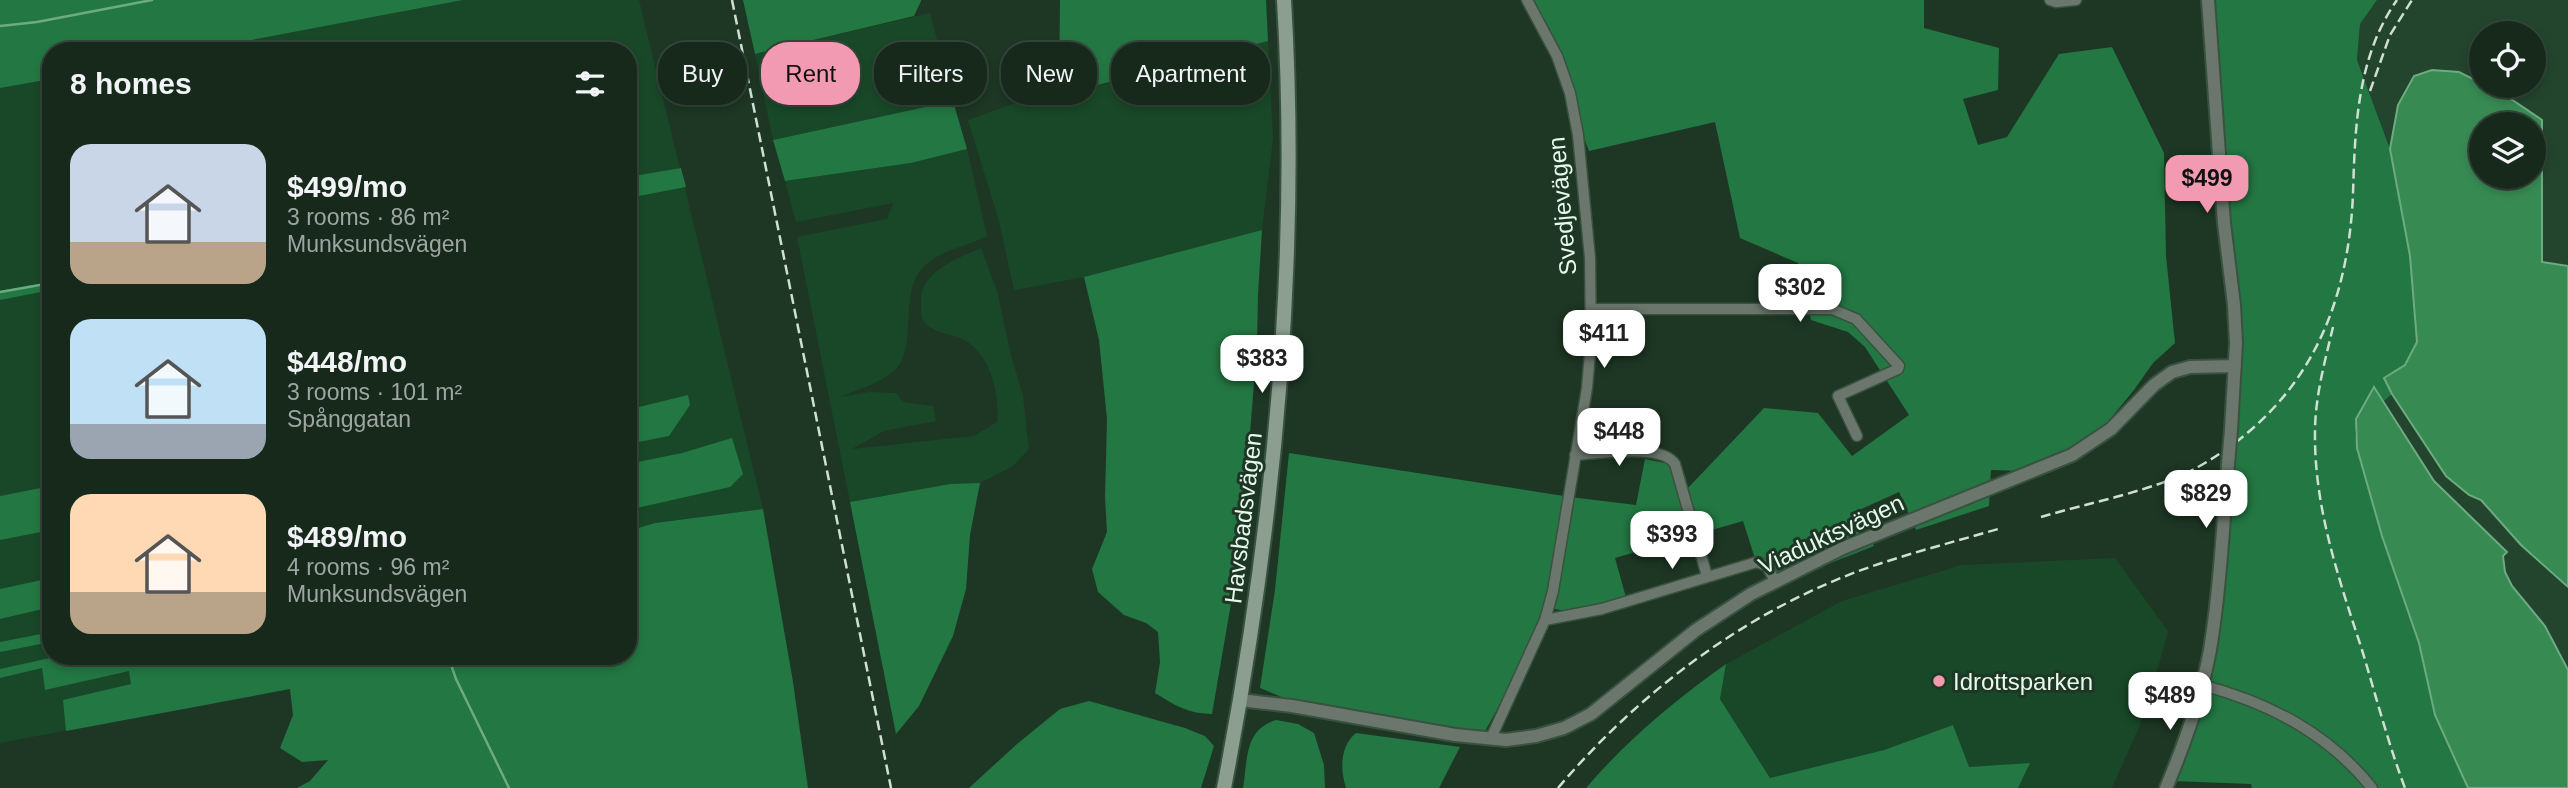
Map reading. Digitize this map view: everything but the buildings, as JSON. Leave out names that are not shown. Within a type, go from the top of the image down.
[{"type":"main road","name":"Havsbadsvägen","points":[[1224,788],[1266,525],[1281,373],[1289,197],[1284,0]]},
{"type":"street","name":"Svedjevägen","points":[[1491,738],[1545,620],[1553,591],[1587,388],[1591,341],[1589,244],[1578,135],[1570,93],[1557,56],[1527,0]]},
{"type":"street","points":[[2054,1],[2076,0]]},
{"type":"street","points":[[2166,788],[2182,749],[2202,685],[2217,599],[2235,366],[2234,305],[2224,223],[2208,0]]},
{"type":"street","points":[[1591,309],[1832,309],[1846,314],[1867,329],[1899,366],[1898,369],[1838,396],[1857,436]]},
{"type":"street","name":"Viaduktsvägen","points":[[1240,699],[1455,735],[1506,740],[1536,736],[1564,728],[1591,714],[1696,630],[1775,581],[1843,548],[2072,455],[2111,429],[2166,375],[2196,367],[2235,366]]},
{"type":"street","points":[[1576,455],[1646,452],[1663,454],[1674,463],[1707,576]]},
{"type":"street","points":[[1545,620],[1602,609],[1756,562],[1767,566],[1775,581]]},
{"type":"street","points":[[2202,685],[2264,708],[2306,728],[2339,751],[2372,788]]},
{"type":"shaded area","points":[[0,0],[463,0],[241,42],[42,42],[42,81],[0,88]]},
{"type":"shaded area","points":[[463,0],[639,0],[658,78],[658,105],[665,105],[763,509],[655,523],[637,528],[637,42],[241,42]]},
{"type":"shaded area","points":[[743,0],[921,0],[914,16],[805,42],[761,42],[761,53],[755,54]]},
{"type":"shaded area","points":[[1060,0],[1266,0],[1268,41],[1111,42],[1111,82],[1097,85],[1097,42],[1060,42]]},
{"type":"shaded area","points":[[1532,0],[1924,0],[1924,28],[1999,48],[1998,90],[1963,99],[1978,145],[2007,137],[2059,54],[2112,47],[2164,153],[2166,256],[2175,343],[2153,363],[2101,430],[2067,453],[2025,471],[1991,470],[1989,506],[1916,530],[1899,492],[1857,511],[1874,546],[1782,582],[1757,565],[1743,521],[1615,558],[1627,601],[1571,612],[1544,607],[1520,668],[1478,744],[1306,707],[1260,688],[1275,590],[1289,453],[1636,505],[1645,459],[1665,463],[1685,475],[1688,488],[1764,408],[1818,413],[1852,456],[1909,415],[1865,347],[1848,332],[1811,320],[1798,263],[1740,238],[1715,122],[1589,151]]},
{"type":"shaded area","points":[[2205,0],[2377,0],[2360,24],[2357,60],[2390,149],[2410,256],[2417,342],[2405,365],[2384,378],[2392,394],[2384,401],[2374,388],[2355,432],[2382,536],[2419,643],[2435,715],[2468,788],[2252,788],[2251,784],[2172,781],[2208,684],[2235,369]]},
{"type":"shaded area","points":[[2377,0],[2568,0],[2568,266],[2542,263],[2546,112],[2529,112],[2507,98],[2546,98],[2546,21],[2469,21],[2469,77],[2459,72],[2432,70],[2398,105],[2390,149],[2357,60],[2360,24]]},
{"type":"shaded area","points":[[930,13],[938,42],[874,42],[874,105],[935,105],[773,140],[766,105],[860,105],[860,42],[806,42]]},
{"type":"shaded area","points":[[761,53],[761,83],[755,54]]},
{"type":"shaded area","points":[[2432,70],[2459,72],[2469,77],[2469,98],[2509,98],[2530,112],[2469,112],[2469,189],[2542,189],[2542,262],[2568,266],[2568,587],[2521,545],[2481,500],[2469,495],[2446,476],[2384,378],[2405,365],[2417,342],[2410,256],[2390,149],[2398,105],[2414,76]]},
{"type":"shaded area","points":[[1270,80],[1273,138],[1262,230],[1084,277],[1014,290],[999,221],[968,120],[1010,105],[1097,105],[1097,86],[1111,82],[1111,105],[1270,105]]},
{"type":"shaded area","points":[[42,81],[42,665],[271,665],[290,688],[0,743],[0,88]]},
{"type":"shaded area","points":[[935,105],[954,105],[967,149],[911,163],[785,181],[773,140]]},
{"type":"shaded area","points":[[967,149],[987,236],[947,252],[924,266],[916,277],[912,290],[908,335],[901,362],[893,372],[880,380],[840,397],[869,392],[896,393],[903,402],[933,406],[936,421],[884,431],[852,449],[974,436],[997,422],[995,386],[986,362],[970,344],[928,326],[921,313],[922,291],[933,274],[981,248],[997,291],[1023,396],[1029,449],[1013,466],[980,483],[951,484],[850,502],[797,237],[887,219],[893,203],[796,222],[785,181],[911,163]]},
{"type":"shaded area","points":[[681,168],[686,187],[637,196],[637,175]]},
{"type":"shaded area","points":[[1262,230],[1257,346],[1241,545],[1212,714],[1204,714],[1182,708],[1155,693],[1160,662],[1158,632],[1146,623],[1124,615],[1098,592],[1092,569],[1107,532],[1107,419],[1099,340],[1084,277]]},
{"type":"shaded area","points":[[42,284],[42,292],[0,300],[0,291]]},
{"type":"shaded area","points":[[2374,387],[2434,481],[2507,552],[2503,556],[2505,572],[2512,586],[2545,626],[2568,670],[2568,788],[2468,788],[2435,715],[2419,643],[2382,536],[2357,448],[2356,419]]},
{"type":"shaded area","points":[[2392,394],[2446,476],[2469,495],[2481,500],[2521,545],[2568,587],[2568,670],[2545,626],[2512,586],[2505,572],[2503,556],[2507,551],[2434,481],[2384,401]]},
{"type":"shaded area","points":[[688,395],[690,405],[669,436],[637,442],[637,408]]},
{"type":"shaded area","points":[[732,438],[743,474],[730,487],[637,508],[637,462],[682,453]]},
{"type":"shaded area","points":[[980,483],[970,535],[966,589],[953,636],[919,706],[896,734],[850,502],[950,484]]},
{"type":"shaded area","points":[[42,488],[42,532],[0,540],[0,496]]},
{"type":"shaded area","points":[[763,509],[808,788],[297,788],[310,781],[328,760],[302,762],[280,748],[293,715],[290,689],[66,731],[63,700],[131,684],[129,671],[45,690],[42,668],[0,678],[0,669],[42,660],[42,665],[637,665],[637,528],[655,523]]},
{"type":"shaded area","name":"Idrottsparken","points":[[2115,558],[2168,631],[2146,711],[2112,788],[2018,788],[2029,764],[1968,767],[1953,725],[1884,750],[1770,778],[1720,699],[1726,664],[1842,601],[1962,565]]},
{"type":"shaded area","points":[[42,580],[42,609],[0,619],[0,589]]},
{"type":"shaded area","points":[[42,634],[42,644],[0,652],[0,642]]},
{"type":"shaded area","points":[[1726,664],[1720,699],[1770,778],[1884,750],[1953,725],[1969,767],[2030,763],[2018,788],[1586,788],[1652,722]]},
{"type":"shaded area","points":[[1089,701],[1205,736],[1214,746],[1201,788],[969,788],[1060,709]]},
{"type":"shaded area","points":[[1276,720],[1298,724],[1314,733],[1324,765],[1325,788],[1243,788],[1247,756],[1253,738],[1258,731]]},
{"type":"shaded area","points":[[1356,733],[1460,747],[1439,788],[1346,788],[1343,773],[1344,751]]},
{"type":"waterway","points":[[0,26],[37,22],[152,0]]},
{"type":"waterway","points":[[0,292],[42,285]]},
{"type":"waterway","points":[[451,665],[509,788]]},
{"type":"railway","points":[[732,0],[891,788]]},
{"type":"railway","points":[[2041,517],[2163,483],[2198,467],[2235,443],[2266,416],[2292,385],[2313,352],[2330,316],[2342,278],[2349,237],[2361,93],[2374,45],[2397,0]]},
{"type":"railway","points":[[2370,91],[2390,35],[2412,0]]},
{"type":"railway","points":[[2333,327],[2315,419],[2316,460],[2323,516],[2337,570],[2405,788]]},
{"type":"railway","points":[[1558,788],[1622,721],[1657,690],[1694,661],[1772,611],[1856,572],[1998,529]]},
{"type":"place","name":"Idrottsparken","points":[[1939,681]]}]
